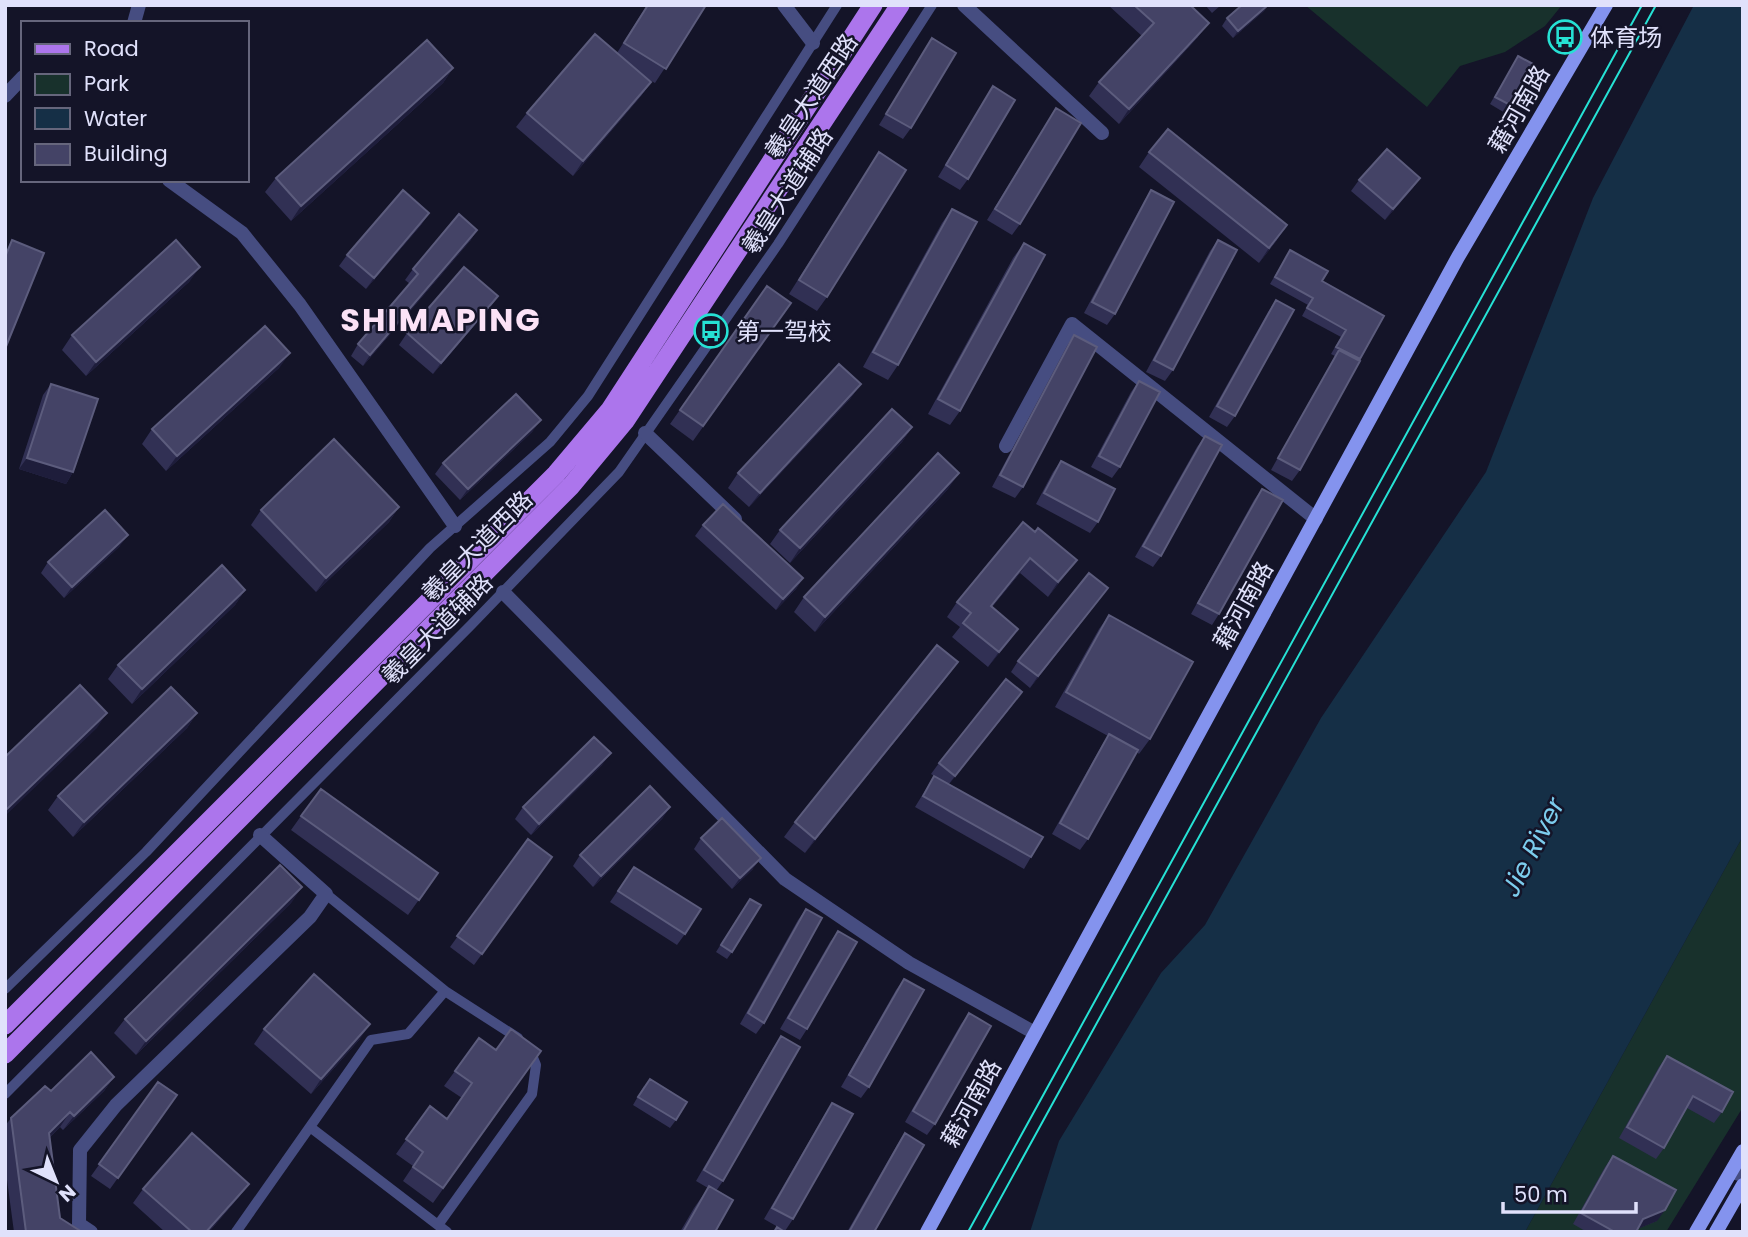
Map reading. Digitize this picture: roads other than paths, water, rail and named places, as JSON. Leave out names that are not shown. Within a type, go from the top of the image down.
[{"type":"main road","name":"羲皇大道西路","points":[[5,1025],[556,474],[610,410],[873,5]]},
{"type":"main road","name":"羲皇大道西路","points":[[5,1054],[571,486],[625,421],[900,5]]},
{"type":"main road","name":"藉河南路","points":[[927,1232],[1458,257],[1606,5]]},
{"type":"main road","points":[[1696,1232],[1737,1174],[1743,1151]]},
{"type":"main road","points":[[1716,1232],[1743,1185]]},
{"type":"street","points":[[784,5],[813,43]]},
{"type":"street","points":[[964,5],[1102,133]]},
{"type":"street","points":[[5,96],[21,79]]},
{"type":"street","points":[[172,182],[242,233],[300,304],[455,526]]},
{"type":"street","points":[[1006,446],[1072,324],[1316,519]]},
{"type":"street","points":[[645,433],[749,533]]},
{"type":"street","points":[[503,592],[785,879],[909,963],[1035,1033]]},
{"type":"street","points":[[91,1232],[79,1224],[79,1150],[116,1105],[310,916],[326,894],[260,835]]},
{"type":"lane","points":[[5,989],[146,852],[430,548],[550,442],[588,396],[837,5]]},
{"type":"lane","name":"羲皇大道辅路","points":[[5,1094],[619,472],[778,244],[932,5]]},
{"type":"lane","points":[[310,1127],[443,1228],[533,1094],[537,1075],[533,1056],[522,1040],[445,991],[326,894]]},
{"type":"lane","points":[[236,1232],[371,1040],[408,1034],[445,991]]},
{"type":"water","name":"Jie River","points":[[1694,5],[1743,5],[1743,836],[1525,1232],[1030,1232],[1059,1141],[1161,973],[1205,925],[1321,718],[1486,472],[1593,198]]},
{"type":"tram line","points":[[968,1232],[1642,5]]},
{"type":"tram line","points":[[982,1232],[1656,5]]},
{"type":"place","name":"体育场","points":[[1565,37]]},
{"type":"place","name":"第一驾校","points":[[711,331]]},
{"type":"district","name":"SHIMAPING","points":[[441,319]]}]
